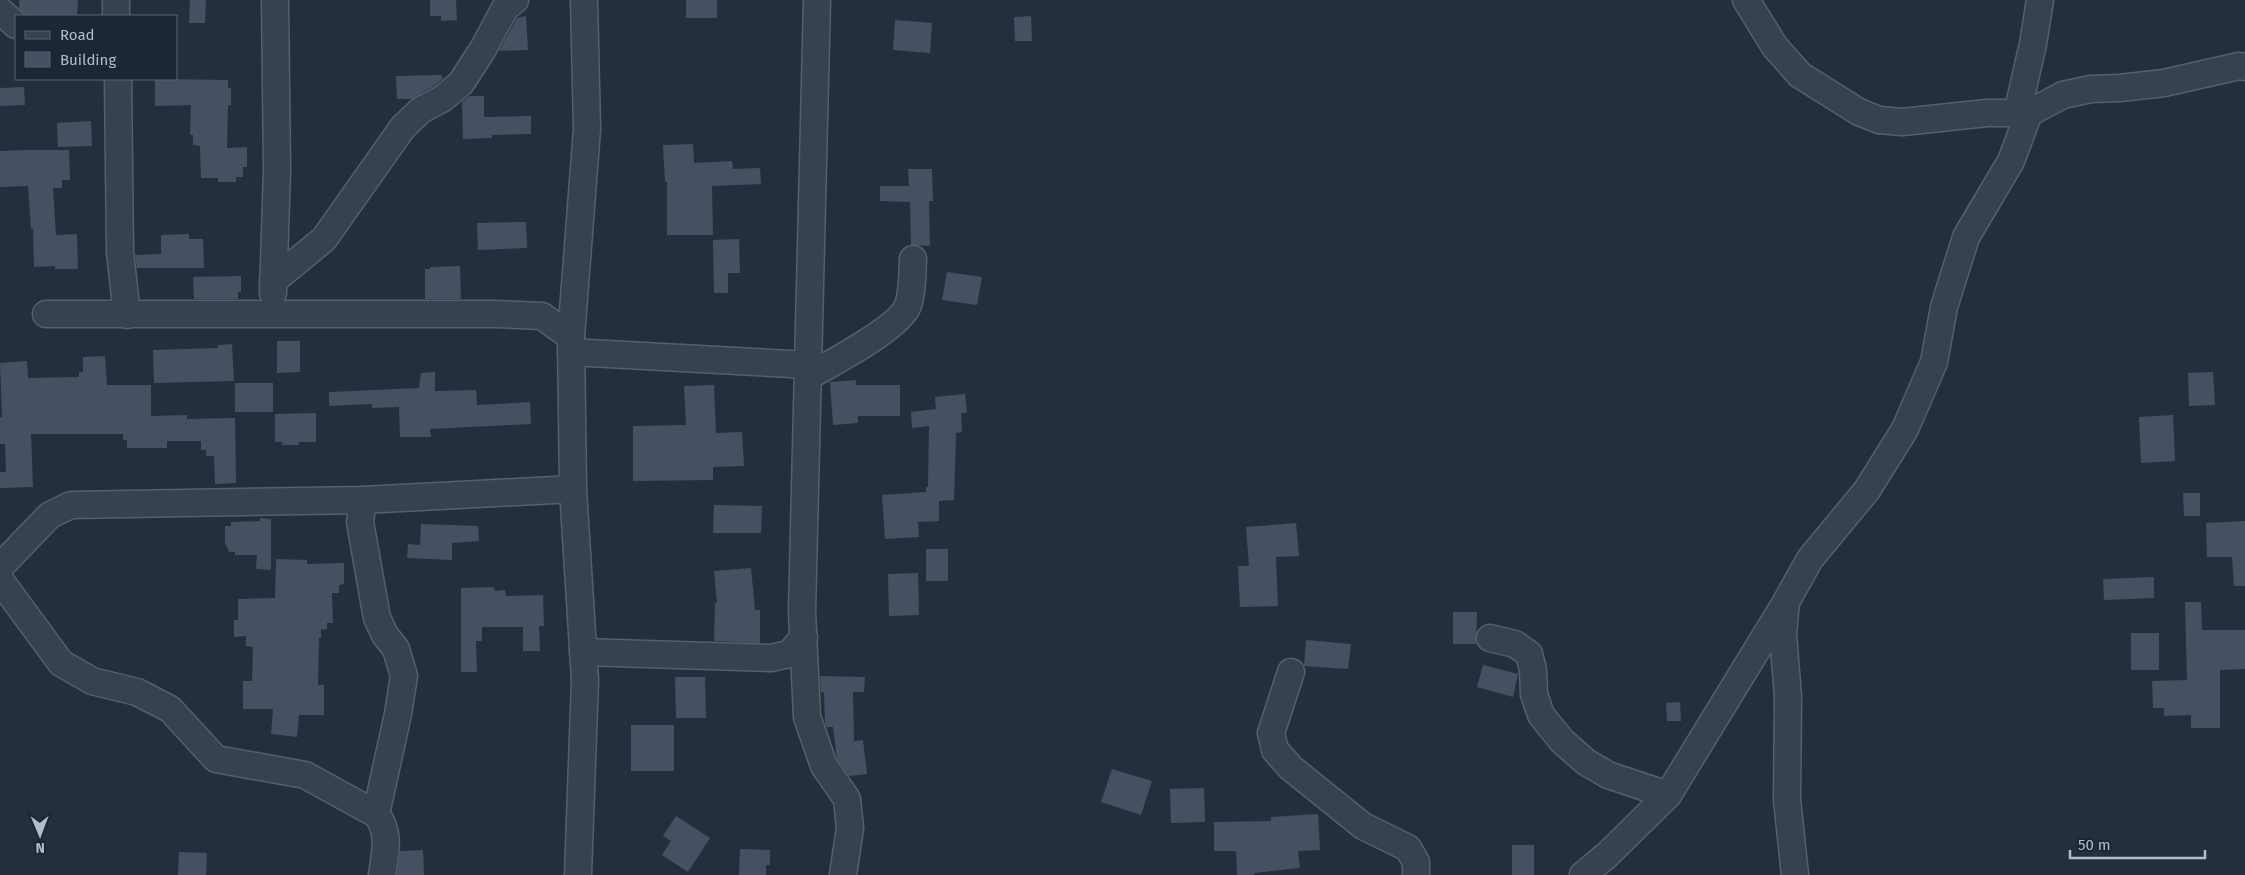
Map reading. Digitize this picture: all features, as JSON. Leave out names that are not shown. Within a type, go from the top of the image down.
[{"type":"street","points":[[116,0],[116,15]]},
{"type":"street","points":[[272,314],[277,171],[275,0]]},
{"type":"street","points":[[273,281],[324,239],[403,127],[421,110],[442,99],[461,83],[483,49],[505,8],[515,0]]},
{"type":"street","points":[[578,875],[586,680],[572,489],[571,344],[587,129],[584,0]]},
{"type":"street","points":[[818,0],[802,611],[807,717],[824,766],[847,799],[850,828],[843,875]]},
{"type":"street","points":[[1746,0],[1775,47],[1800,75],[1866,115],[1879,120],[1902,122],[1987,114],[2023,113],[2063,95],[2091,89],[2164,83],[2231,68],[2245,67]]},
{"type":"street","points":[[1583,875],[1607,855],[1668,796],[1786,602],[1810,559],[1867,490],[1905,429],[1934,362],[1944,307],[1966,237],[2011,161],[2023,113],[2040,0]]},
{"type":"street","points":[[0,11],[15,24]]},
{"type":"street","points":[[118,80],[120,252],[127,315]]},
{"type":"street","points":[[46,314],[496,314],[542,316],[571,344],[809,371],[844,356],[901,318],[908,305],[913,259]]},
{"type":"street","points":[[0,567],[50,515],[71,505],[363,500],[572,489]]},
{"type":"street","points":[[363,500],[360,522],[377,618],[385,635],[396,649],[404,676],[395,731],[376,814]]},
{"type":"street","points":[[0,580],[62,663],[92,681],[137,692],[170,709],[216,759],[305,776],[376,814],[382,821],[386,831],[382,875]]},
{"type":"street","points":[[1786,602],[1783,634],[1788,696],[1787,800],[1795,875]]},
{"type":"street","points":[[584,652],[771,658],[789,654],[804,637]]},
{"type":"street","points":[[1490,638],[1515,644],[1529,654],[1533,670],[1534,694],[1541,715],[1562,741],[1586,762],[1608,775],[1668,796]]},
{"type":"street","points":[[1291,672],[1271,734],[1275,750],[1291,768],[1363,826],[1408,848],[1416,862],[1416,875]]},
{"type":"building","points":[[19,0],[78,0],[77,15],[26,15],[19,8]]},
{"type":"building","points":[[190,0],[206,0],[205,23],[189,23]]},
{"type":"building","points":[[430,0],[456,0],[457,20],[441,21],[441,16],[430,16]]},
{"type":"building","points":[[686,0],[717,0],[717,18],[686,18]]},
{"type":"building","points":[[526,16],[528,50],[499,51],[517,18]]},
{"type":"building","points":[[1031,16],[1032,41],[1015,41],[1014,17]]},
{"type":"building","points":[[895,20],[932,23],[930,53],[893,50]]},
{"type":"building","points":[[442,75],[442,79],[434,86],[411,99],[397,99],[396,76]]},
{"type":"building","points":[[155,80],[228,80],[228,88],[231,88],[231,105],[228,105],[227,148],[247,147],[247,167],[243,167],[243,177],[236,177],[236,182],[218,182],[218,178],[201,178],[200,146],[193,145],[193,135],[190,135],[191,105],[155,106]]},
{"type":"building","points":[[24,87],[25,105],[0,106],[0,88]]},
{"type":"building","points":[[469,96],[484,96],[484,117],[531,116],[531,134],[492,135],[492,138],[463,139],[462,102]]},
{"type":"building","points":[[91,121],[92,146],[58,147],[57,123]]},
{"type":"building","points":[[693,144],[694,163],[732,161],[733,169],[760,168],[761,184],[712,186],[713,235],[667,235],[667,182],[665,182],[663,145]]},
{"type":"building","points":[[69,150],[70,180],[62,180],[62,188],[53,188],[56,235],[77,234],[78,269],[55,269],[55,266],[34,267],[33,229],[31,229],[28,186],[0,187],[0,151]]},
{"type":"building","points":[[908,169],[932,169],[933,201],[929,201],[930,246],[911,245],[910,202],[880,201],[880,186],[909,186]]},
{"type":"building","points":[[526,222],[527,248],[478,250],[477,223]]},
{"type":"building","points":[[189,234],[189,239],[203,239],[204,268],[137,268],[135,255],[161,254],[161,235]]},
{"type":"building","points":[[739,239],[740,273],[728,273],[728,293],[714,293],[713,240]]},
{"type":"building","points":[[460,266],[461,299],[425,299],[425,269],[430,269],[430,267]]},
{"type":"building","points":[[947,272],[982,277],[977,305],[942,300]]},
{"type":"building","points":[[241,276],[241,291],[238,292],[238,299],[194,299],[193,277]]},
{"type":"building","points":[[277,341],[300,341],[300,372],[277,373]]},
{"type":"building","points":[[232,344],[234,381],[154,383],[153,350],[218,348],[218,345]]},
{"type":"building","points":[[105,356],[107,385],[151,385],[151,416],[187,415],[187,419],[235,418],[236,483],[215,484],[214,456],[206,456],[206,450],[201,450],[201,441],[167,441],[167,448],[127,448],[127,440],[123,440],[123,434],[31,434],[33,487],[0,488],[0,472],[6,472],[5,444],[0,444],[0,417],[2,417],[0,363],[27,361],[28,378],[79,377],[79,372],[83,372],[83,357]]},
{"type":"building","points":[[435,372],[435,391],[476,390],[477,405],[530,402],[531,424],[430,429],[431,437],[400,437],[399,407],[372,408],[372,404],[329,406],[329,392],[419,388],[421,373]]},
{"type":"building","points":[[2213,372],[2215,405],[2189,406],[2188,373]]},
{"type":"building","points":[[856,380],[856,385],[900,385],[900,416],[858,416],[858,423],[833,425],[830,382]]},
{"type":"building","points":[[235,383],[273,383],[273,412],[235,412]]},
{"type":"building","points":[[714,385],[716,433],[742,432],[744,466],[713,467],[713,480],[633,481],[633,426],[686,425],[684,386]]},
{"type":"building","points":[[965,394],[967,413],[961,413],[962,432],[956,433],[954,500],[939,501],[939,521],[918,522],[919,537],[885,539],[882,495],[926,492],[926,487],[928,487],[929,426],[912,428],[911,412],[936,409],[935,397]]},
{"type":"building","points":[[316,413],[316,442],[282,445],[282,442],[275,442],[275,414]]},
{"type":"building","points":[[2173,415],[2175,461],[2141,463],[2139,417]]},
{"type":"building","points":[[2183,493],[2200,493],[2200,516],[2184,516]]},
{"type":"building","points":[[714,505],[762,506],[761,533],[713,533]]},
{"type":"building","points":[[260,518],[271,519],[271,570],[256,569],[257,555],[235,555],[235,552],[229,552],[225,543],[225,526],[231,526],[231,522],[260,521]]},
{"type":"building","points":[[2245,521],[2245,586],[2234,586],[2232,557],[2207,557],[2206,523]]},
{"type":"building","points":[[1296,523],[1299,556],[1276,557],[1278,606],[1240,607],[1238,566],[1249,566],[1246,527]]},
{"type":"building","points":[[421,524],[478,526],[479,541],[452,543],[452,560],[407,558],[408,544],[420,545]]},
{"type":"building","points":[[926,549],[948,549],[948,581],[926,581]]},
{"type":"building","points":[[276,559],[307,560],[307,564],[344,563],[344,584],[339,585],[339,593],[332,593],[333,623],[327,623],[327,629],[321,630],[321,638],[319,638],[318,685],[324,685],[324,715],[299,715],[297,737],[271,734],[273,709],[243,709],[243,681],[252,681],[253,647],[246,646],[246,636],[234,637],[234,620],[238,620],[238,599],[275,598]]},
{"type":"building","points":[[751,568],[755,610],[760,610],[760,643],[714,641],[715,603],[717,603],[714,571]]},
{"type":"building","points":[[918,573],[919,615],[889,616],[888,574]]},
{"type":"building","points":[[2154,577],[2154,598],[2104,600],[2103,579]]},
{"type":"building","points":[[494,587],[495,591],[505,590],[506,596],[543,595],[544,626],[539,626],[540,651],[523,651],[523,627],[482,627],[482,641],[476,641],[477,672],[461,672],[461,588]]},
{"type":"building","points":[[2185,602],[2201,602],[2202,630],[2245,630],[2245,669],[2220,670],[2220,728],[2191,728],[2191,715],[2164,716],[2164,708],[2153,708],[2152,681],[2187,680]]},
{"type":"building","points":[[1453,612],[1477,612],[1476,644],[1453,644]]},
{"type":"building","points":[[2131,633],[2159,633],[2159,670],[2131,670]]},
{"type":"building","points":[[1306,640],[1351,644],[1348,669],[1304,666]]},
{"type":"building","points":[[1483,665],[1518,674],[1513,697],[1477,687]]},
{"type":"building","points":[[820,676],[865,677],[864,692],[853,692],[854,741],[863,740],[867,774],[849,776],[837,759],[833,727],[826,727],[824,692],[821,693]]},
{"type":"building","points":[[675,677],[705,677],[706,718],[676,718]]},
{"type":"building","points":[[1680,702],[1681,721],[1667,721],[1666,703]]},
{"type":"building","points":[[631,725],[674,725],[674,771],[631,771]]},
{"type":"building","points":[[1112,769],[1152,781],[1141,815],[1101,802]]},
{"type":"building","points":[[1204,788],[1205,822],[1171,823],[1170,789]]},
{"type":"building","points":[[1318,814],[1320,850],[1298,851],[1300,868],[1254,873],[1254,875],[1237,875],[1236,851],[1214,851],[1214,822],[1271,821],[1271,817]]},
{"type":"building","points":[[676,816],[710,838],[688,872],[662,855],[671,841],[663,836]]},
{"type":"building","points":[[1512,845],[1534,845],[1534,875],[1512,875]]},
{"type":"building","points":[[740,849],[770,850],[770,865],[766,865],[766,875],[739,875]]},
{"type":"building","points":[[423,850],[424,875],[397,875],[400,851]]},
{"type":"building","points":[[179,852],[207,853],[206,875],[178,875]]}]
